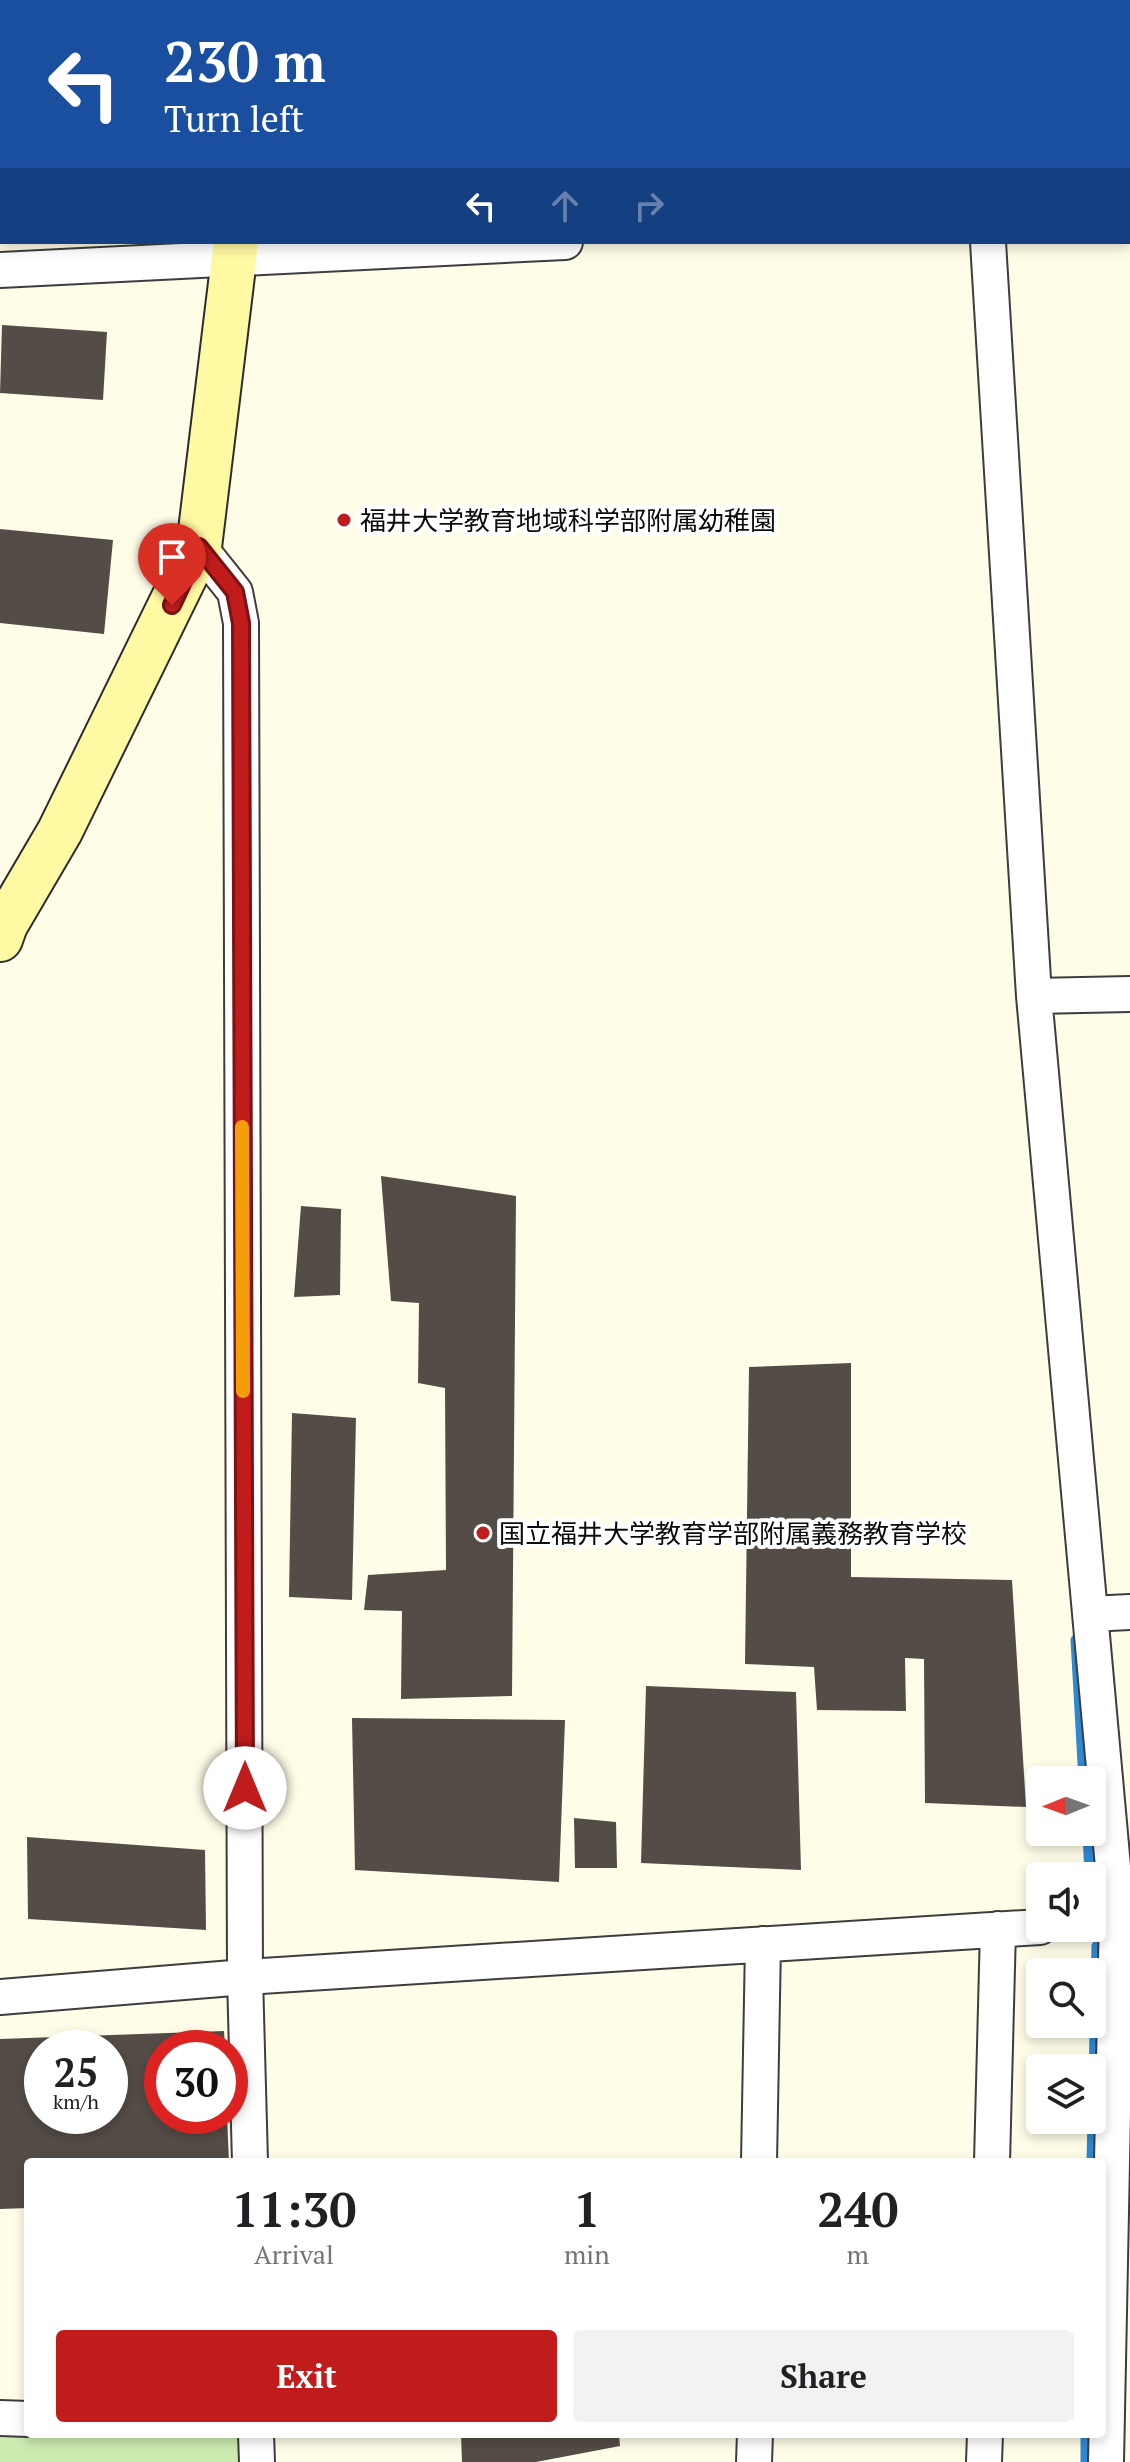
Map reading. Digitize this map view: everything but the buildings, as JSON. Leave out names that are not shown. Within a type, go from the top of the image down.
[{"type":"street","points":[[0,270],[236,250],[483,244]]},
{"type":"street","points":[[988,244],[1034,996],[1114,1917],[1119,2383],[1106,2462]]},
{"type":"street","points":[[0,939],[5,925],[60,831],[199,547],[236,250]]},
{"type":"street","points":[[199,547],[235,592],[241,623],[245,1977],[250,2158]]},
{"type":"street","points":[[1034,996],[1130,994]]},
{"type":"street","points":[[1090,1614],[1130,1612]]},
{"type":"street","points":[[0,1997],[245,1977],[1026,1928]]},
{"type":"street","points":[[992,2158],[998,1929]]},
{"type":"street","points":[[759,2158],[763,1944]]},
{"type":"street","points":[[0,2418],[24,2419]]},
{"type":"street","points":[[256,2438],[257,2462]]},
{"type":"street","points":[[754,2462],[755,2438]]},
{"type":"street","points":[[984,2462],[985,2438]]},
{"type":"green space","points":[[0,2430],[24,2433],[24,2438],[241,2438],[240,2462],[0,2462]]},
{"type":"waterway","points":[[1076,1640],[1083,1766]]},
{"type":"waterway","points":[[1089,1846],[1089,1862]]},
{"type":"waterway","points":[[1092,2158],[1097,1946]]},
{"type":"waterway","points":[[1086,2438],[1086,2462]]},
{"type":"slow traffic","points":[[242,1127],[243,1391]]},
{"type":"place","name":"福井大学教育地域科学部附属幼稚園","points":[[344,520]]},
{"type":"place","name":"国立福井大学教育学部附属義務教育学校","points":[[483,1533]]},
{"type":"route","points":[[172,605],[199,547],[235,592],[241,623],[245,1788]]}]
